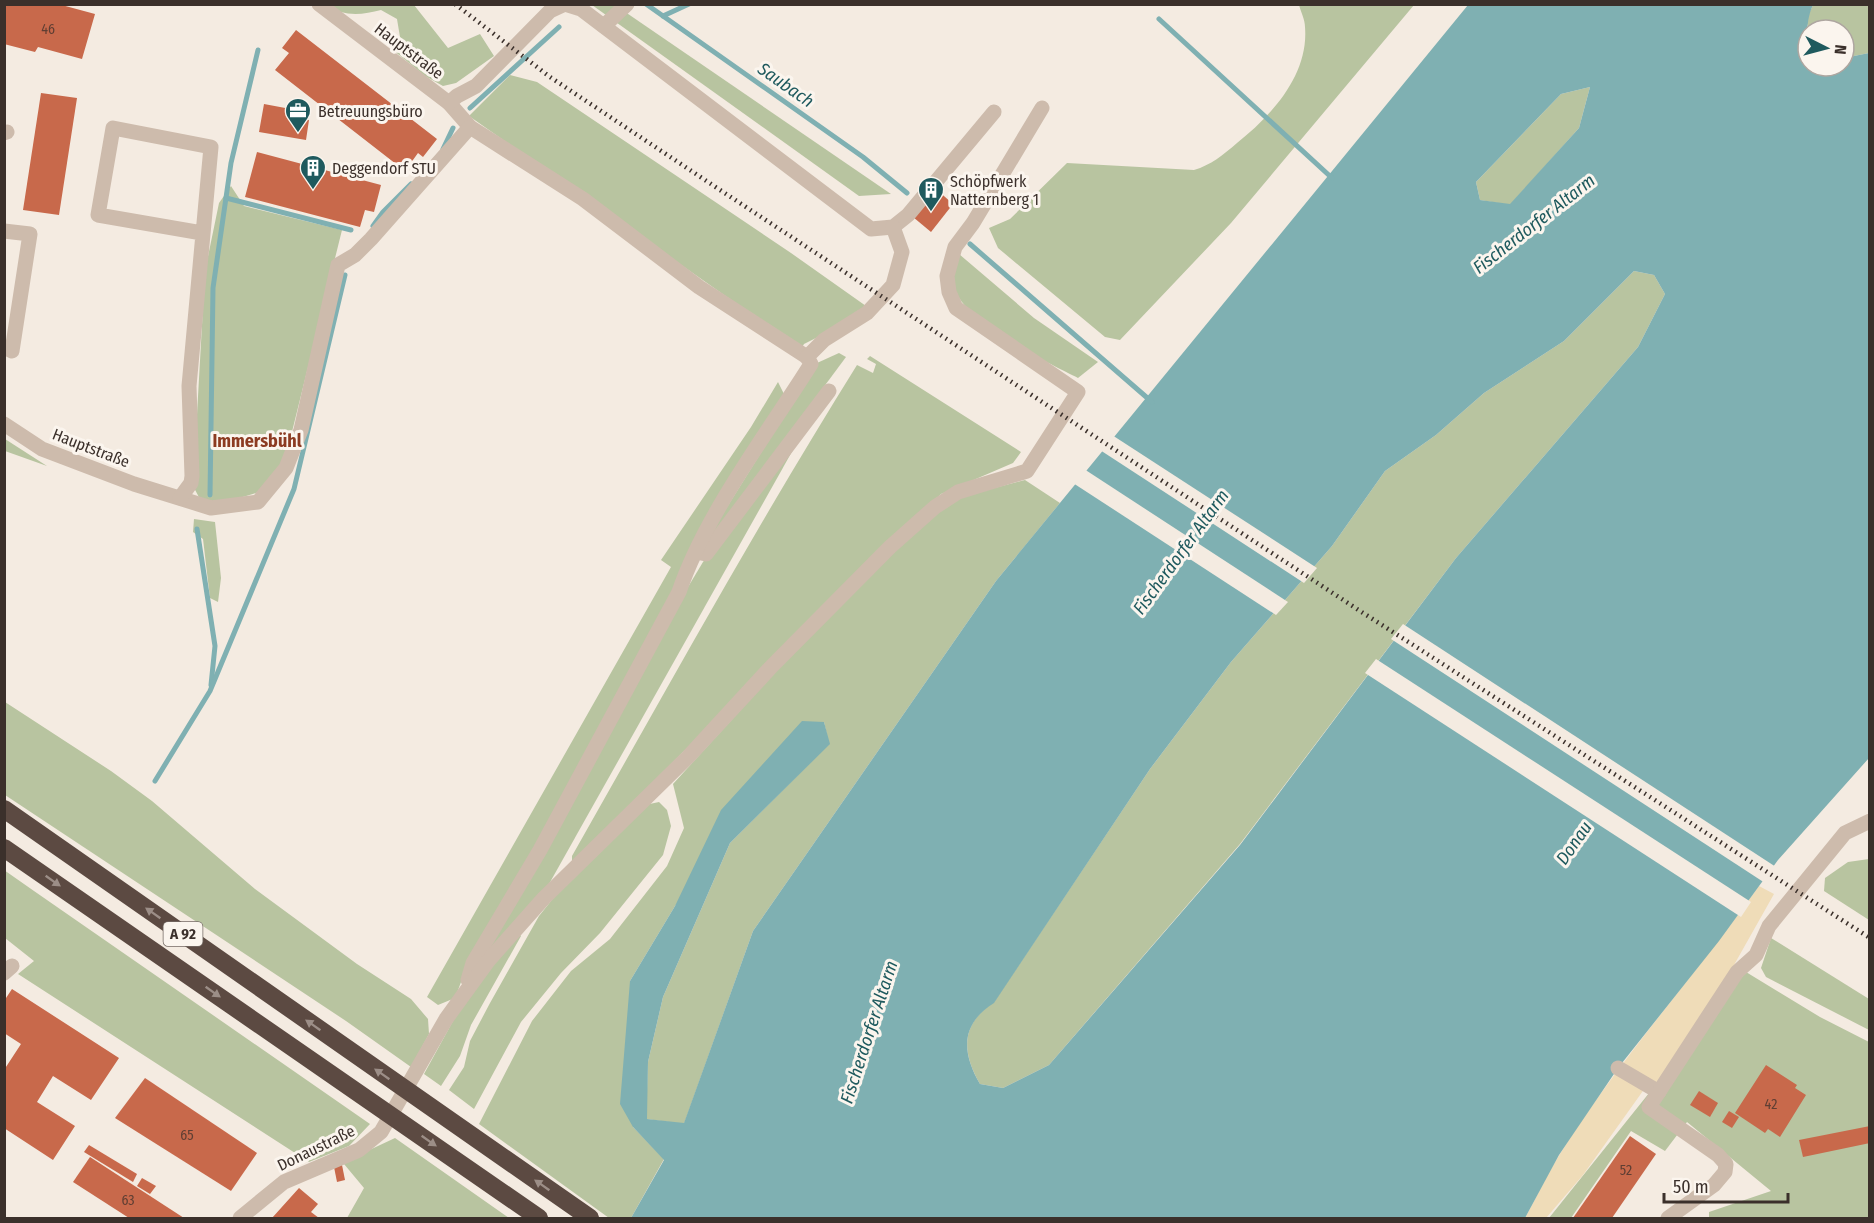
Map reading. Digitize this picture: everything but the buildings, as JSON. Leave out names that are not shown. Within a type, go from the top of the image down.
[{"type":"highway","name":"A 92","points":[[4,809],[590,1218]]},
{"type":"highway","name":"A 92","points":[[4,848],[538,1218]]},
{"type":"street","name":"Hauptstraße","points":[[320,4],[449,103],[470,127],[583,199],[699,287],[807,357]]},
{"type":"street","points":[[449,103],[476,86],[550,11],[565,4],[581,9],[871,229],[892,227],[908,215],[993,112]]},
{"type":"street","points":[[604,26],[627,4]]},
{"type":"street","points":[[464,993],[488,961],[544,898],[688,757],[772,666],[891,547],[935,507],[958,492],[1027,471],[1078,392],[956,308],[949,292],[947,276],[955,247],[974,223],[1042,108]]},
{"type":"street","name":"Hauptstraße","points":[[4,424],[42,449],[134,484],[211,508],[258,502],[286,468],[300,430],[338,265],[355,255],[470,127]]},
{"type":"street","points":[[180,498],[192,476],[189,386],[211,147],[113,128],[98,215],[202,233]]},
{"type":"street","points":[[464,993],[473,963],[540,850],[646,654],[679,592],[699,545],[811,364],[807,357],[824,340],[867,313],[893,285],[900,268],[902,252],[892,227]]},
{"type":"street","points":[[4,231],[30,234],[12,351],[4,347]]},
{"type":"street","points":[[699,545],[701,553],[706,554],[830,391]]},
{"type":"street","points":[[1668,1218],[1714,1185],[1725,1172],[1726,1164],[1718,1155],[1649,1107],[1737,972],[1756,954],[1769,926],[1845,833],[1869,821]]},
{"type":"street","name":"Donaustraße","points":[[240,1218],[284,1182],[359,1150],[381,1132],[446,1019],[464,993]]},
{"type":"street","points":[[1618,1068],[1659,1092]]},
{"type":"green space","points":[[327,5],[414,5],[448,48],[480,34],[494,56],[456,83],[443,86],[425,76],[393,50],[400,37],[397,19],[381,10],[353,14],[340,12]]},
{"type":"green space","points":[[592,5],[615,5],[891,194],[859,196]]},
{"type":"green space","points":[[1299,5],[1414,5],[1231,223],[1120,340],[1105,337],[998,248],[989,228],[1010,219],[1067,163],[1194,170],[1227,152],[1275,107],[1294,78],[1305,45],[1305,24]]},
{"type":"green space","points":[[1813,5],[1869,5],[1869,53],[1856,56],[1856,18],[1807,18]]},
{"type":"green space","points":[[510,75],[537,82],[866,306],[836,328],[804,344],[801,349],[469,116]]},
{"type":"green space","points":[[1590,87],[1579,128],[1510,205],[1480,200],[1476,182],[1561,94]]},
{"type":"green space","points":[[231,186],[244,206],[342,230],[285,460],[259,492],[223,503],[201,501],[193,486],[205,271],[219,203]]},
{"type":"green space","points":[[959,254],[1034,318],[1098,362],[1078,378],[1046,362],[985,324],[957,295],[953,281]]},
{"type":"green space","points":[[1634,271],[1654,275],[1665,294],[1638,347],[1456,558],[1240,844],[1049,1065],[1003,1088],[980,1084],[967,1049],[970,1029],[975,1019],[994,1002],[1150,769],[1231,662],[1332,546],[1385,471],[1436,435],[1484,393],[1564,341]]},
{"type":"green space","points":[[839,353],[846,357],[708,543],[707,539],[817,363]]},
{"type":"green space","points":[[870,356],[1021,452],[1013,463],[941,494],[572,863],[572,856],[747,547],[820,425],[857,365],[873,373],[876,364],[867,359]]},
{"type":"green space","points":[[778,382],[784,394],[539,844],[469,961],[455,998],[438,1005],[427,997],[671,567],[661,560],[751,427]]},
{"type":"green space","points":[[801,430],[803,432],[549,884],[480,965],[667,622],[703,562]]},
{"type":"green space","points":[[5,439],[47,466],[5,451]]},
{"type":"green space","points":[[1025,480],[1060,503],[996,581],[753,931],[684,1124],[646,1119],[648,1062],[663,997],[730,843],[829,744],[824,722],[675,906],[630,981],[633,1127],[664,1159],[631,1218],[609,1218],[479,1124],[532,1021],[571,971],[610,939],[667,866],[684,828],[673,784],[808,636],[924,519],[964,496]]},
{"type":"green space","points":[[194,519],[215,522],[221,578],[218,602],[210,598],[203,539],[193,532]]},
{"type":"green space","points":[[5,702],[111,771],[152,801],[255,889],[357,964],[411,999],[428,1019],[429,1034],[411,1067],[346,1021],[5,795]]},
{"type":"green space","points":[[659,802],[667,810],[671,826],[663,855],[600,933],[561,973],[521,1022],[474,1109],[449,1090],[464,1067],[470,1041],[539,916],[559,891],[645,805]]},
{"type":"green space","points":[[1870,859],[1869,920],[1824,891],[1825,878],[1848,862]]},
{"type":"green space","points":[[4,870],[370,1124],[349,1146],[309,1162],[18,974],[34,961],[5,938]]},
{"type":"green space","points":[[519,934],[521,936],[471,1025],[460,1056],[441,1086],[424,1074],[465,999]]},
{"type":"green space","points":[[1771,938],[1869,999],[1869,1030],[1766,977],[1761,968]]},
{"type":"green space","points":[[1746,972],[1820,1017],[1869,1042],[1869,1218],[1709,1218],[1709,1212],[1771,1191],[1687,1122],[1665,1151],[1631,1131],[1571,1218],[1549,1218]]},
{"type":"green space","points":[[395,1138],[509,1218],[347,1218],[364,1188],[344,1164]]},
{"type":"sand","points":[[1759,886],[1774,894],[1721,988],[1652,1092],[1645,1088],[1583,1175],[1546,1218],[1525,1218],[1555,1162],[1583,1119]]},
{"type":"water","points":[[1468,5],[1813,5],[1809,18],[1796,18],[1796,78],[1856,78],[1856,56],[1869,53],[1869,758],[1778,860],[1719,941],[1618,1068],[1559,1155],[1525,1218],[631,1218],[664,1160],[633,1127],[620,1104],[630,981],[675,906],[721,810],[802,721],[824,722],[830,744],[730,843],[663,997],[648,1062],[647,1119],[684,1123],[753,931],[996,581]],"holes":[[[1590,87],[1579,128],[1510,204],[1480,200],[1476,182],[1561,94]],[[1634,271],[1654,275],[1665,294],[1638,347],[1456,558],[1240,845],[1049,1065],[1003,1088],[980,1084],[967,1049],[970,1029],[975,1020],[994,1003],[1150,769],[1231,662],[1332,546],[1385,471],[1436,435],[1484,393],[1564,341]]]},
{"type":"pier","points":[[1112,435],[1317,568],[1304,583],[1100,450]]},
{"type":"pier","points":[[1084,469],[1288,602],[1276,615],[1073,483]]},
{"type":"pier","points":[[1403,624],[1776,867],[1765,883],[1391,639]]},
{"type":"pier","points":[[1376,659],[1751,902],[1741,917],[1365,673]]},
{"type":"waterway","name":"Saubach","points":[[646,4],[863,157],[907,193]]},
{"type":"waterway","points":[[663,16],[689,4]]},
{"type":"waterway","points":[[1159,19],[1332,178]]},
{"type":"waterway","points":[[470,108],[559,27]]},
{"type":"waterway","points":[[210,495],[213,288],[231,163],[258,50]]},
{"type":"waterway","points":[[443,149],[453,128]]},
{"type":"waterway","points":[[373,226],[383,212],[411,184]]},
{"type":"waterway","points":[[226,198],[351,230]]},
{"type":"waterway","points":[[970,244],[1152,402]]},
{"type":"waterway","points":[[155,781],[210,691],[294,489],[345,275]]},
{"type":"waterway","points":[[197,529],[215,646],[211,685]]},
{"type":"railway","points":[[455,4],[550,77],[714,186],[1357,609],[1870,938]]},
{"type":"place","name":"Betreuungsbüro","points":[[298,134]]},
{"type":"place","name":"Deggendorf STU","points":[[313,191]]},
{"type":"place","name":"Schöpfwerk Natternberg 1","points":[[931,213]]},
{"type":"district","name":"Immersbühl","points":[[257,441]]},
{"type":"water label","name":"Fischerdorfer Altarm","points":[[1534,224]]},
{"type":"water label","name":"Fischerdorfer Altarm","points":[[1181,552]]},
{"type":"water label","name":"Donau","points":[[1574,843]]},
{"type":"water label","name":"Fischerdorfer Altarm","points":[[869,1032]]}]
